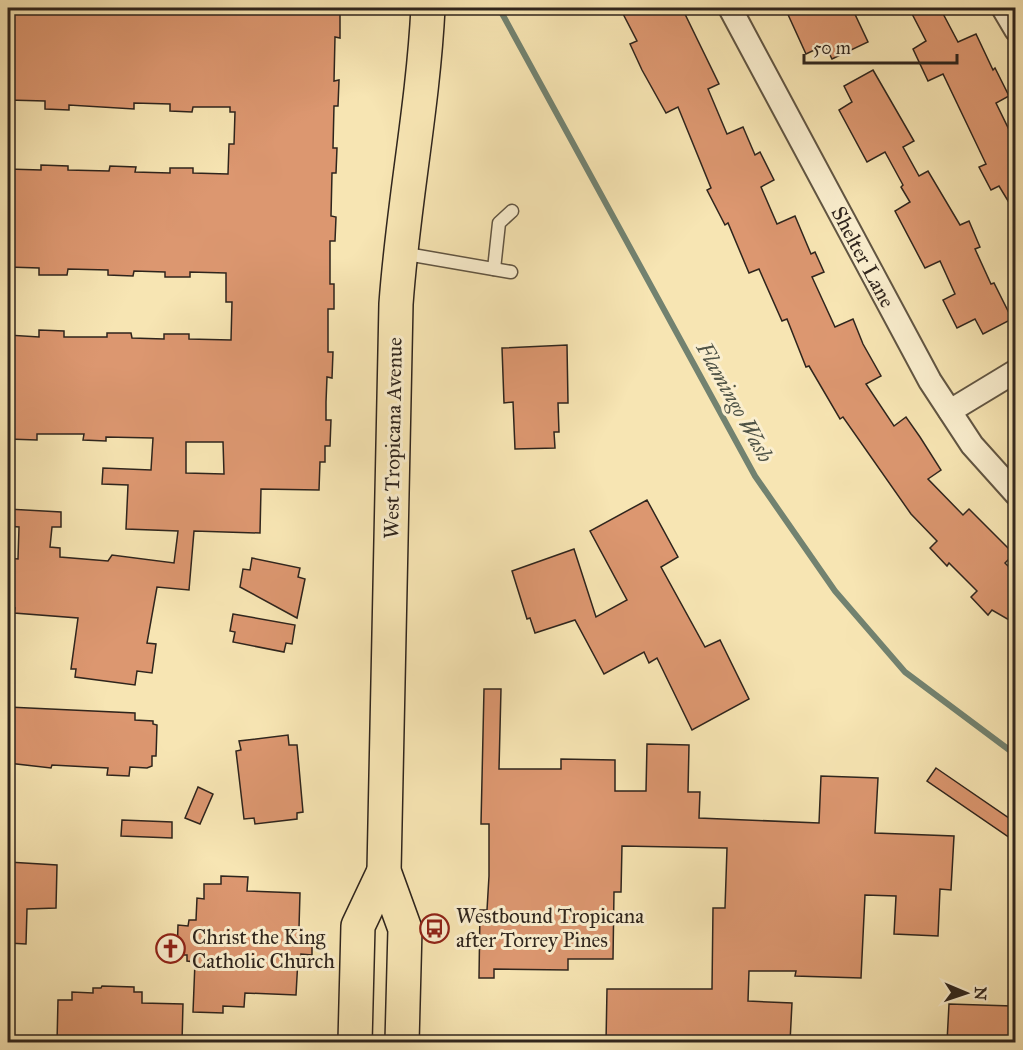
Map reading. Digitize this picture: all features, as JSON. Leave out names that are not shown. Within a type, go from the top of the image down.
[{"type":"main road","name":"West Tropicana Avenue","points":[[402,1042],[405,929],[384,871],[396,304],[400,253],[418,124],[428,8]]},
{"type":"main road","name":"West Tropicana Avenue","points":[[355,1042],[358,926],[384,871]]},
{"type":"street","name":"Shelter Lane","points":[[730,8],[930,381],[972,445],[1016,494]]},
{"type":"street","points":[[1003,8],[1016,30]]},
{"type":"street","points":[[950,411],[1016,371]]},
{"type":"lane","points":[[494,269],[499,223],[512,211]]},
{"type":"lane","points":[[400,253],[511,272]]},
{"type":"building","points":[[8,8],[336,8],[336,12],[340,13],[340,38],[335,37],[334,81],[339,80],[338,106],[334,106],[333,148],[337,148],[336,173],[332,173],[331,216],[336,217],[335,241],[330,241],[330,284],[334,284],[334,309],[328,309],[328,352],[333,352],[332,378],[327,377],[326,402],[326,420],[331,420],[330,446],[325,446],[325,462],[320,462],[319,490],[261,489],[260,533],[194,531],[189,590],[157,587],[147,643],[156,644],[152,673],[137,671],[135,685],[75,677],[76,669],[71,669],[78,618],[14,613],[15,608],[8,608],[8,558],[18,559],[19,527],[8,526],[8,509],[61,512],[61,527],[52,527],[50,547],[60,548],[60,557],[108,561],[112,555],[174,563],[178,531],[126,529],[128,485],[102,484],[103,468],[151,470],[153,438],[106,437],[106,441],[83,440],[84,434],[37,434],[37,440],[8,439],[8,335],[39,337],[39,330],[64,331],[64,337],[107,337],[107,333],[131,333],[132,338],[164,339],[164,334],[189,334],[189,339],[231,340],[232,302],[226,302],[226,273],[190,272],[190,277],[165,277],[165,272],[134,271],[133,276],[108,275],[108,270],[68,269],[67,275],[39,275],[39,268],[8,267],[8,169],[41,170],[41,165],[68,166],[68,170],[109,171],[110,166],[136,167],[135,172],[170,173],[170,168],[193,168],[193,173],[228,174],[229,144],[234,144],[235,112],[230,112],[230,107],[193,107],[192,112],[170,111],[170,104],[134,103],[134,109],[69,105],[69,110],[45,109],[45,101],[8,100]],"holes":[[[186,442],[223,442],[224,474],[186,473]]]},
{"type":"building","points":[[620,8],[682,8],[719,84],[708,89],[727,134],[743,127],[755,155],[760,152],[774,180],[761,187],[777,224],[795,216],[811,254],[815,252],[824,272],[812,277],[835,327],[853,319],[863,344],[881,376],[866,384],[894,426],[906,417],[920,437],[941,470],[928,479],[963,515],[969,509],[1014,554],[1005,563],[1016,574],[1016,624],[992,610],[988,615],[971,597],[977,591],[949,563],[947,566],[930,548],[937,541],[911,514],[843,417],[840,419],[809,366],[806,367],[787,319],[782,321],[759,269],[749,273],[728,223],[725,225],[707,190],[711,188],[678,107],[666,113],[642,70],[630,44],[637,41]]},
{"type":"building","points":[[785,8],[852,8],[868,42],[832,59],[825,45],[806,54]]},
{"type":"building","points":[[909,8],[940,8],[958,42],[976,34],[993,70],[995,68],[1009,96],[996,103],[1016,144],[1016,214],[999,186],[991,190],[979,167],[986,164],[943,74],[928,81],[913,49],[926,41]]},
{"type":"building","points":[[873,70],[914,141],[903,147],[919,176],[928,171],[960,225],[969,221],[980,247],[975,249],[991,284],[994,283],[1012,319],[983,334],[975,319],[957,328],[943,300],[955,294],[940,261],[925,268],[895,211],[910,202],[901,187],[903,185],[885,152],[867,162],[839,110],[852,102],[844,86]]},
{"type":"building","points":[[567,345],[568,403],[558,403],[559,432],[554,432],[555,448],[515,449],[513,402],[504,403],[502,348]]},
{"type":"building","points":[[647,500],[678,557],[661,567],[705,647],[720,640],[749,699],[692,730],[657,658],[649,663],[644,652],[604,674],[575,620],[535,633],[530,618],[527,619],[512,571],[574,549],[596,617],[627,600],[590,531]]},
{"type":"building","points":[[252,558],[300,568],[298,577],[305,579],[297,618],[240,587],[243,569],[250,570]]},
{"type":"building","points":[[233,614],[295,625],[292,644],[286,643],[284,652],[233,642],[235,632],[230,631]]},
{"type":"building","points":[[484,689],[501,689],[499,769],[561,769],[561,759],[615,760],[615,791],[646,791],[647,744],[689,745],[688,792],[700,792],[699,818],[819,823],[821,776],[878,778],[875,833],[954,836],[951,890],[940,889],[938,936],[894,934],[896,896],[865,895],[861,978],[795,976],[796,971],[749,971],[748,1001],[792,1003],[790,1042],[606,1042],[607,989],[712,989],[713,908],[725,908],[727,848],[622,846],[621,892],[614,892],[613,959],[568,959],[568,970],[494,969],[494,978],[479,978],[480,910],[487,910],[489,876],[489,824],[481,824]]},
{"type":"building","points":[[8,707],[135,713],[135,720],[153,721],[153,724],[157,725],[156,756],[152,756],[152,766],[130,767],[129,776],[107,775],[108,768],[52,765],[51,768],[8,763]]},
{"type":"building","points":[[288,735],[289,745],[297,745],[303,812],[297,813],[297,819],[255,824],[254,818],[244,819],[236,751],[241,750],[239,741]]},
{"type":"building","points":[[936,768],[1016,823],[1016,842],[927,781]]},
{"type":"building","points":[[198,787],[213,794],[200,824],[185,818]]},
{"type":"building","points":[[122,820],[172,822],[172,838],[121,836]]},
{"type":"building","points":[[8,862],[57,865],[56,908],[27,909],[26,944],[8,943]]},
{"type":"building","points":[[221,876],[248,877],[247,891],[300,893],[299,928],[302,928],[302,934],[312,934],[312,955],[301,954],[301,959],[298,959],[296,995],[245,993],[244,1007],[223,1006],[223,1013],[193,1012],[195,962],[187,961],[187,955],[177,955],[178,925],[188,926],[189,920],[196,920],[197,898],[204,899],[204,884],[221,884]]},
{"type":"building","points":[[134,987],[134,992],[142,992],[142,1003],[183,1004],[182,1042],[57,1042],[58,1000],[72,1000],[72,992],[93,993],[93,988]]},
{"type":"building","points":[[949,1004],[1012,1006],[1010,1042],[947,1042]]},
{"type":"waterway","name":"Flamingo Wash","points":[[499,8],[755,476],[835,591],[905,672],[1016,755]]},
{"type":"place","name":"Westbound Tropicana after Torrey Pines","points":[[435,928]]},
{"type":"place","name":"Christ the King Catholic Church","points":[[171,949]]}]
